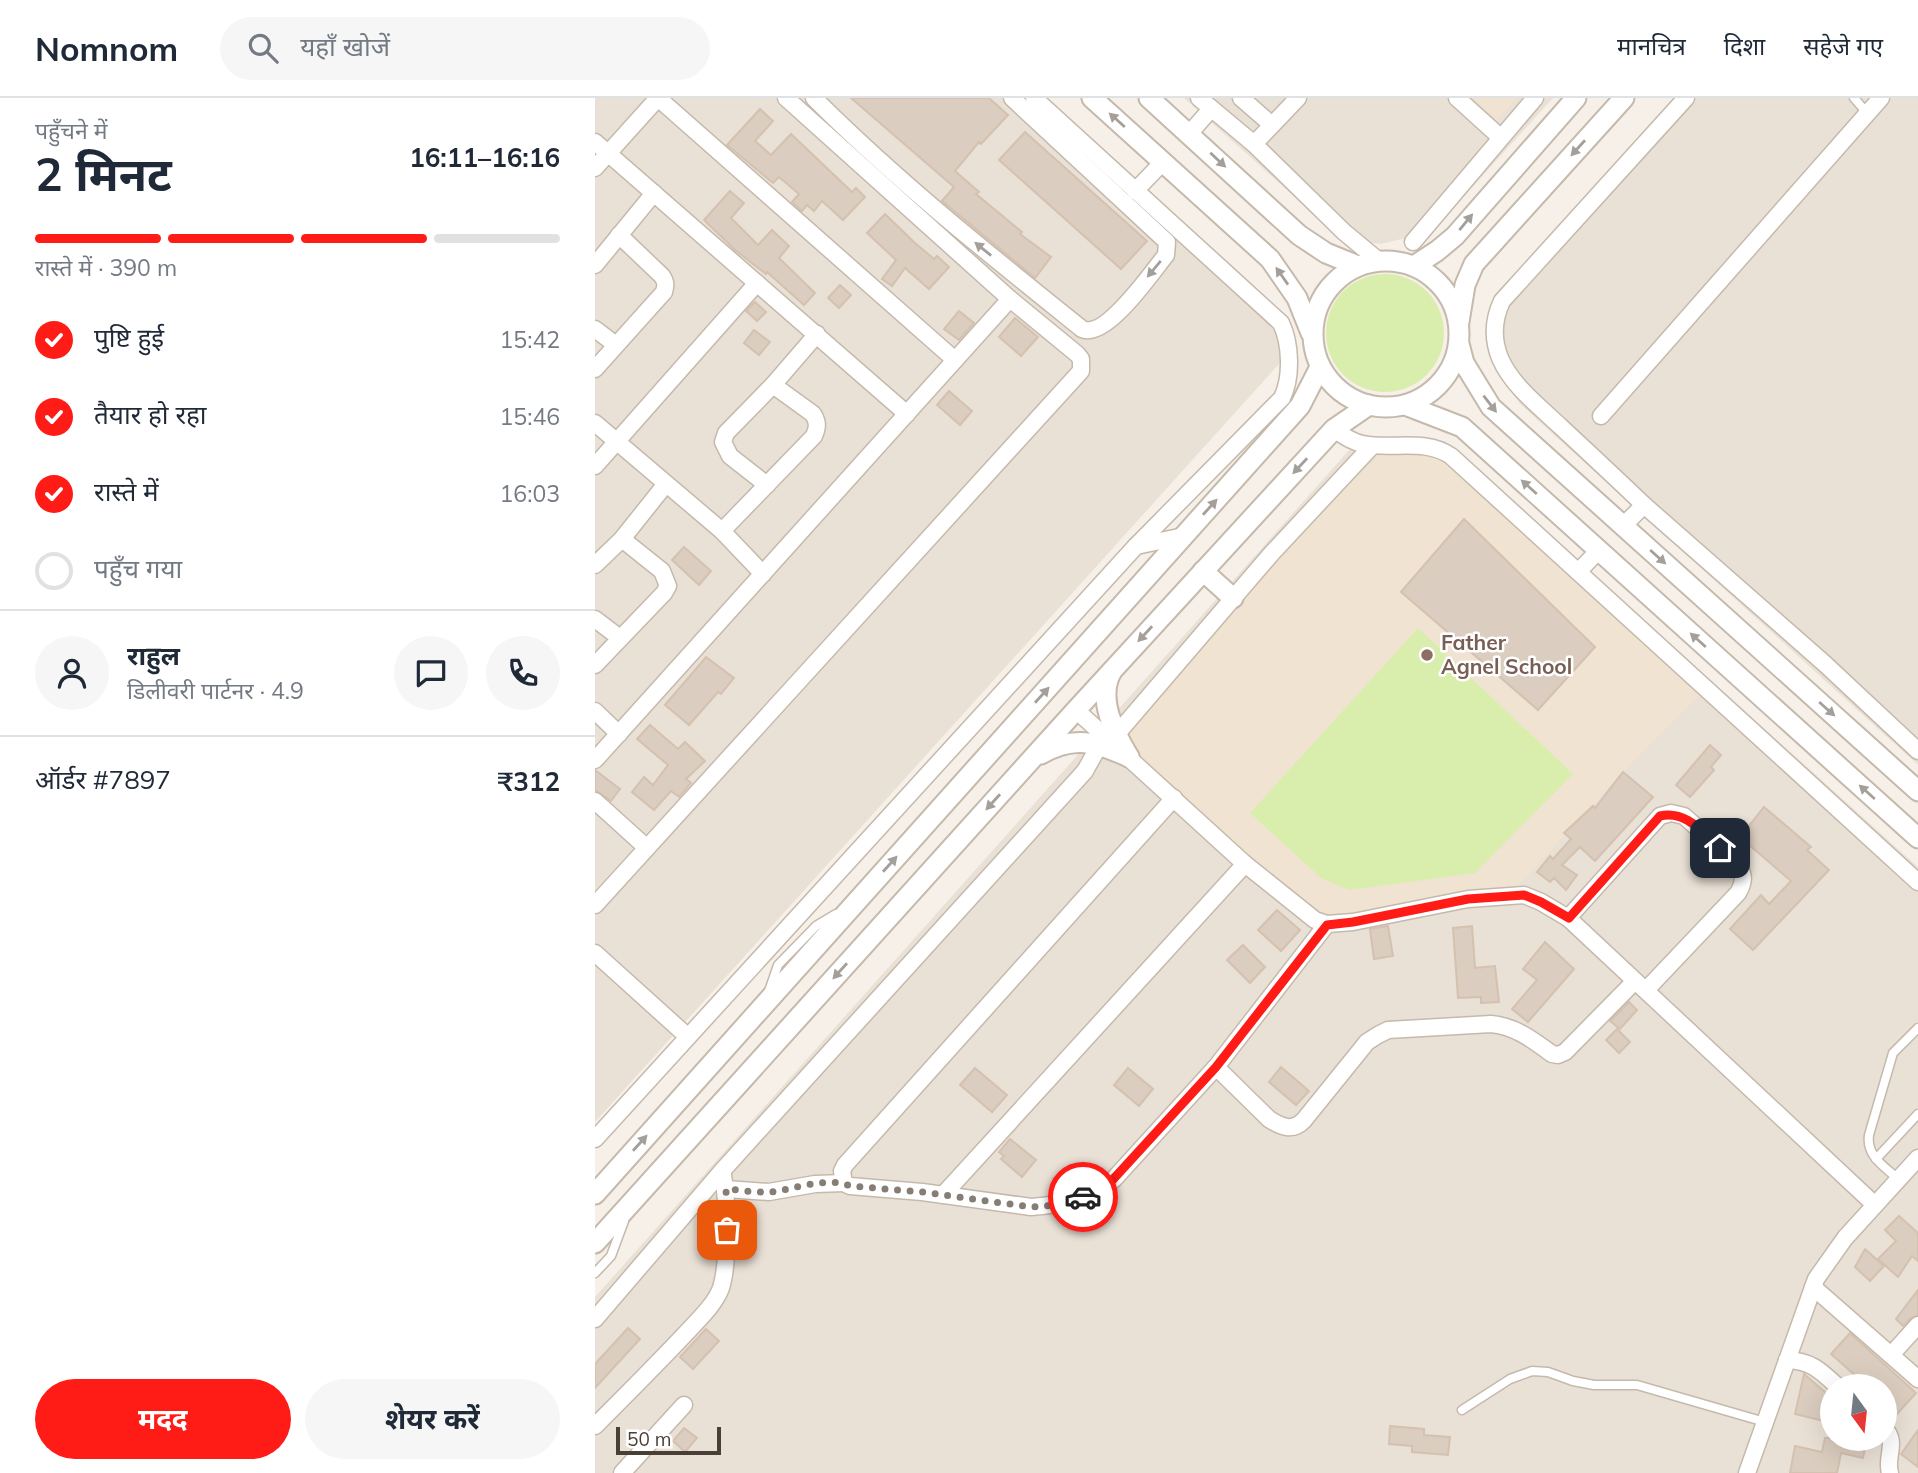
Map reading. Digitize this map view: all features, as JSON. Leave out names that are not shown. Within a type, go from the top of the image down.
[{"type":"street","points":[[595,168],[658,98],[955,360]]},
{"type":"street","points":[[595,905],[1081,371],[1081,359],[1077,354],[1010,299],[786,98]]},
{"type":"street","points":[[814,98],[863,146],[969,239],[1082,329],[1096,330],[1118,314],[1166,255],[1167,242],[1032,103],[1012,98]]},
{"type":"street","points":[[1092,98],[1270,259],[1297,298],[1313,337]]},
{"type":"street","points":[[1149,98],[1299,234],[1327,253],[1358,266]]},
{"type":"street","points":[[1241,98],[1272,125]]},
{"type":"street","points":[[1254,144],[1298,98]]},
{"type":"street","points":[[1457,98],[1500,137]]},
{"type":"street","points":[[1413,242],[1535,98]]},
{"type":"street","points":[[1414,266],[1454,236],[1576,98]]},
{"type":"street","points":[[1624,98],[1474,264],[1465,285],[1459,322],[1459,344],[1464,363],[1491,407],[1918,791]]},
{"type":"street","points":[[1686,98],[1502,300],[1495,317],[1494,336],[1497,348],[1519,388],[1644,505],[1825,664],[1918,751]]},
{"type":"street","points":[[1601,416],[1881,98]]},
{"type":"street","points":[[1189,134],[1205,104],[1254,144],[1379,261]]},
{"type":"street","points":[[595,1139],[1136,546],[1282,398],[1289,375],[1285,331],[1281,323],[1135,191],[1053,126]]},
{"type":"street","points":[[595,142],[907,414]]},
{"type":"street","points":[[1135,191],[1163,162]]},
{"type":"street","points":[[595,265],[654,193]]},
{"type":"street","points":[[595,369],[666,287],[662,276],[619,235]]},
{"type":"street","points":[[1459,322],[1444,288],[1414,266],[1398,261],[1379,261],[1358,266],[1339,278],[1324,295],[1315,315],[1313,337],[1321,367],[1340,391],[1369,405],[1387,407],[1405,405],[1431,392],[1450,371],[1459,344]]},
{"type":"street","points":[[595,466],[757,283]]},
{"type":"street","points":[[595,760],[1010,299]]},
{"type":"street","points":[[595,329],[616,345]]},
{"type":"street","points":[[767,485],[730,456],[723,442],[726,433],[773,385],[817,334]]},
{"type":"street","points":[[595,1194],[1300,406],[1321,367]]},
{"type":"street","points":[[722,531],[814,436],[817,428],[813,414],[773,385]]},
{"type":"street","points":[[595,1243],[1333,429],[1369,405]]},
{"type":"street","points":[[1405,405],[1462,427],[1918,838]]},
{"type":"street","points":[[595,423],[615,443],[722,531],[763,574]]},
{"type":"street","points":[[1333,429],[1346,439],[1372,446],[1430,446],[1442,449],[1918,882]]},
{"type":"street","points":[[595,1319],[722,1171],[1080,777],[1108,739],[1372,446]]},
{"type":"street","points":[[595,565],[622,538],[666,485]]},
{"type":"street","points":[[1623,526],[1644,505]]},
{"type":"street","points":[[1136,546],[1184,536]]},
{"type":"street","points":[[595,665],[668,586],[662,571],[622,538]]},
{"type":"street","points":[[1578,572],[1599,550]]},
{"type":"street","points":[[1203,571],[1233,598]]},
{"type":"street","points":[[595,619],[620,638]]},
{"type":"street","points":[[1108,739],[1109,676],[1119,662]]},
{"type":"street","points":[[1076,710],[1245,864],[1315,920],[1327,925],[1353,922],[1468,899],[1524,895],[1569,918],[1875,1205]]},
{"type":"street","points":[[595,711],[619,734]]},
{"type":"street","points":[[1031,759],[1065,744],[1108,739],[1129,757]]},
{"type":"street","points":[[844,1183],[842,1171],[845,1165],[1174,798]]},
{"type":"street","points":[[595,801],[647,848]]},
{"type":"street","points":[[1216,1067],[1269,1119],[1290,1128],[1298,1126],[1304,1120],[1367,1042],[1388,1030],[1504,1025],[1515,1028],[1552,1054],[1559,1055],[1641,985],[1738,893],[1744,883],[1743,873],[1738,864],[1683,816],[1671,813],[1660,816],[1569,918]]},
{"type":"street","points":[[943,1195],[1245,864]]},
{"type":"street","points":[[726,1189],[769,1192],[815,1184],[844,1183],[850,1186],[1031,1207],[1047,1206],[1099,1191],[1114,1179],[1216,1067],[1327,925]]},
{"type":"street","points":[[595,953],[687,1036]]},
{"type":"street","points":[[1747,1473],[1816,1279],[1845,1238],[1918,1158]]},
{"type":"street","points":[[595,1426],[671,1350],[710,1307],[720,1290],[727,1230],[726,1189],[722,1171]]},
{"type":"street","points":[[1813,1287],[1918,1379]]},
{"type":"street","points":[[1892,1355],[1918,1325]]},
{"type":"street","points":[[1787,1360],[1803,1361],[1823,1374]]},
{"type":"street","points":[[622,1473],[684,1405]]},
{"type":"street","points":[[1890,1451],[1888,1462],[1890,1473]]},
{"type":"lane","points":[[1854,98],[1867,113]]},
{"type":"lane","points":[[1898,1179],[1871,1153],[1869,1135],[1890,1059],[1898,1046],[1918,1028]]},
{"type":"lane","points":[[1876,1159],[1918,1114]]},
{"type":"lane","points":[[595,1273],[611,1256],[629,1205]]},
{"type":"lane","points":[[1462,1410],[1520,1374],[1548,1371],[1573,1381],[1594,1385],[1637,1385],[1765,1422]]},
{"type":"shaded area","points":[[595,98],[1021,98],[1297,344],[595,1122]]},
{"type":"shaded area","points":[[1184,98],[1553,98],[1438,225],[1422,234],[1381,244],[1342,239]]},
{"type":"shaded area","points":[[1472,98],[1517,98],[1497,120]]},
{"type":"shaded area","points":[[1682,98],[1918,98],[1918,765],[1519,403],[1497,369],[1485,332],[1498,297]]},
{"type":"shaded area","points":[[1359,439],[1445,441],[1918,867],[1918,1473],[595,1473],[595,1297]]},
{"type":"shaded area","name":"Father Agnel School","points":[[1383,452],[1432,456],[1461,472],[1701,693],[1512,892],[1330,919],[1312,911],[1273,880],[1139,758],[1128,740],[1132,727],[1238,603],[1336,497]]},
{"type":"green space","points":[[1385,274],[1408,278],[1427,291],[1440,310],[1444,333],[1440,356],[1427,375],[1408,388],[1385,392],[1362,388],[1343,375],[1330,356],[1326,333],[1330,310],[1343,291],[1362,278]]},
{"type":"green space","points":[[1418,628],[1573,774],[1475,873],[1349,890],[1321,878],[1250,813]]},
{"type":"building","points":[[851,98],[989,98],[1008,115],[981,144],[979,142],[955,171],[979,192],[976,194],[1022,232],[1020,234],[1051,257],[1035,278],[942,201],[954,187]]},
{"type":"building","points":[[760,109],[773,121],[755,141],[771,155],[791,134],[852,192],[856,188],[865,197],[843,220],[822,201],[814,211],[807,205],[802,211],[792,202],[799,194],[779,177],[773,183],[727,145]]},
{"type":"building","points":[[1025,132],[1147,241],[1121,269],[999,160]]},
{"type":"building","points":[[730,191],[744,203],[731,218],[758,245],[772,230],[789,246],[779,258],[815,293],[804,305],[767,272],[766,274],[735,250],[704,220]]},
{"type":"building","points":[[885,214],[934,259],[937,256],[949,267],[929,289],[905,268],[892,286],[882,279],[896,260],[867,233]]},
{"type":"building","points":[[840,285],[851,295],[839,308],[828,298]]},
{"type":"building","points":[[755,302],[766,312],[757,321],[746,311]]},
{"type":"building","points":[[959,311],[974,323],[959,340],[944,329]]},
{"type":"building","points":[[1015,318],[1038,337],[1021,356],[999,337]]},
{"type":"building","points":[[754,330],[770,342],[759,355],[744,343]]},
{"type":"building","points":[[949,391],[972,411],[960,425],[937,405]]},
{"type":"building","points":[[1464,519],[1595,647],[1538,710],[1401,592]]},
{"type":"building","points":[[684,547],[711,571],[699,585],[672,560]]},
{"type":"building","points":[[706,657],[734,678],[689,725],[665,705]]},
{"type":"building","points":[[650,725],[678,749],[685,742],[705,761],[686,779],[691,783],[679,797],[671,791],[654,810],[632,792],[644,777],[653,785],[668,765],[637,739]]},
{"type":"building","points":[[1710,745],[1721,755],[1711,767],[1714,770],[1690,797],[1676,785]]},
{"type":"building","points":[[595,770],[620,789],[611,801],[595,790]]},
{"type":"building","points":[[1623,772],[1653,797],[1595,861],[1580,847],[1562,865],[1577,875],[1566,890],[1554,878],[1550,882],[1537,872],[1550,856],[1553,859],[1571,839],[1564,833],[1593,806],[1595,808]]},
{"type":"building","points":[[1764,807],[1811,847],[1807,850],[1829,870],[1753,950],[1730,929],[1761,895],[1769,904],[1791,881],[1740,837]]},
{"type":"building","points":[[1277,910],[1300,930],[1281,951],[1258,930]]},
{"type":"building","points":[[1388,926],[1393,956],[1374,959],[1370,929]]},
{"type":"building","points":[[1472,926],[1475,968],[1495,966],[1499,1002],[1481,1003],[1481,997],[1458,998],[1453,928]]},
{"type":"building","points":[[1545,942],[1574,969],[1528,1022],[1512,1009],[1537,980],[1523,969]]},
{"type":"building","points":[[1243,945],[1265,967],[1250,983],[1227,960]]},
{"type":"building","points":[[1629,1002],[1637,1010],[1620,1029],[1610,1021]]},
{"type":"building","points":[[1617,1029],[1630,1042],[1619,1053],[1606,1040]]},
{"type":"building","points":[[1281,1067],[1309,1091],[1296,1105],[1269,1082]]},
{"type":"building","points":[[975,1068],[1007,1095],[992,1112],[960,1085]]},
{"type":"building","points":[[1128,1068],[1153,1089],[1139,1106],[1114,1085]]},
{"type":"building","points":[[1010,1139],[1036,1160],[1022,1177],[1001,1159],[1004,1156],[999,1152]]},
{"type":"building","points":[[1899,1216],[1918,1233],[1918,1261],[1912,1256],[1898,1277],[1878,1259],[1896,1241],[1885,1230]]},
{"type":"building","points":[[1865,1249],[1884,1266],[1870,1281],[1855,1267]]},
{"type":"building","points":[[1918,1290],[1918,1315],[1903,1326],[1896,1319]]},
{"type":"building","points":[[628,1328],[640,1339],[595,1388],[595,1364]]},
{"type":"building","points":[[706,1329],[719,1341],[693,1369],[680,1357]]},
{"type":"building","points":[[1850,1333],[1895,1374],[1854,1374],[1831,1354]]},
{"type":"building","points":[[1804,1374],[1820,1388],[1820,1420],[1795,1414]]},
{"type":"building","points":[[1897,1376],[1916,1393],[1897,1414]]},
{"type":"building","points":[[1390,1426],[1424,1429],[1424,1435],[1450,1437],[1448,1455],[1412,1452],[1412,1446],[1389,1444]]},
{"type":"building","points":[[684,1428],[697,1438],[685,1452],[673,1441]]},
{"type":"building","points":[[1918,1430],[1918,1467],[1901,1454]]},
{"type":"building","points":[[1795,1446],[1822,1452],[1864,1451],[1863,1458],[1841,1453],[1837,1473],[1790,1473]]},
{"type":"way so far","points":[[727,1230],[726,1189],[769,1192],[815,1184],[844,1183],[850,1186],[922,1192],[1031,1207],[1083,1197]]},
{"type":"place","name":"Father Agnel School","points":[[1427,655]]},
{"type":"route","points":[[1083,1197],[1107,1186],[1216,1067],[1327,925],[1468,899],[1524,895],[1569,918],[1660,816],[1671,813],[1683,816],[1720,848]]}]
